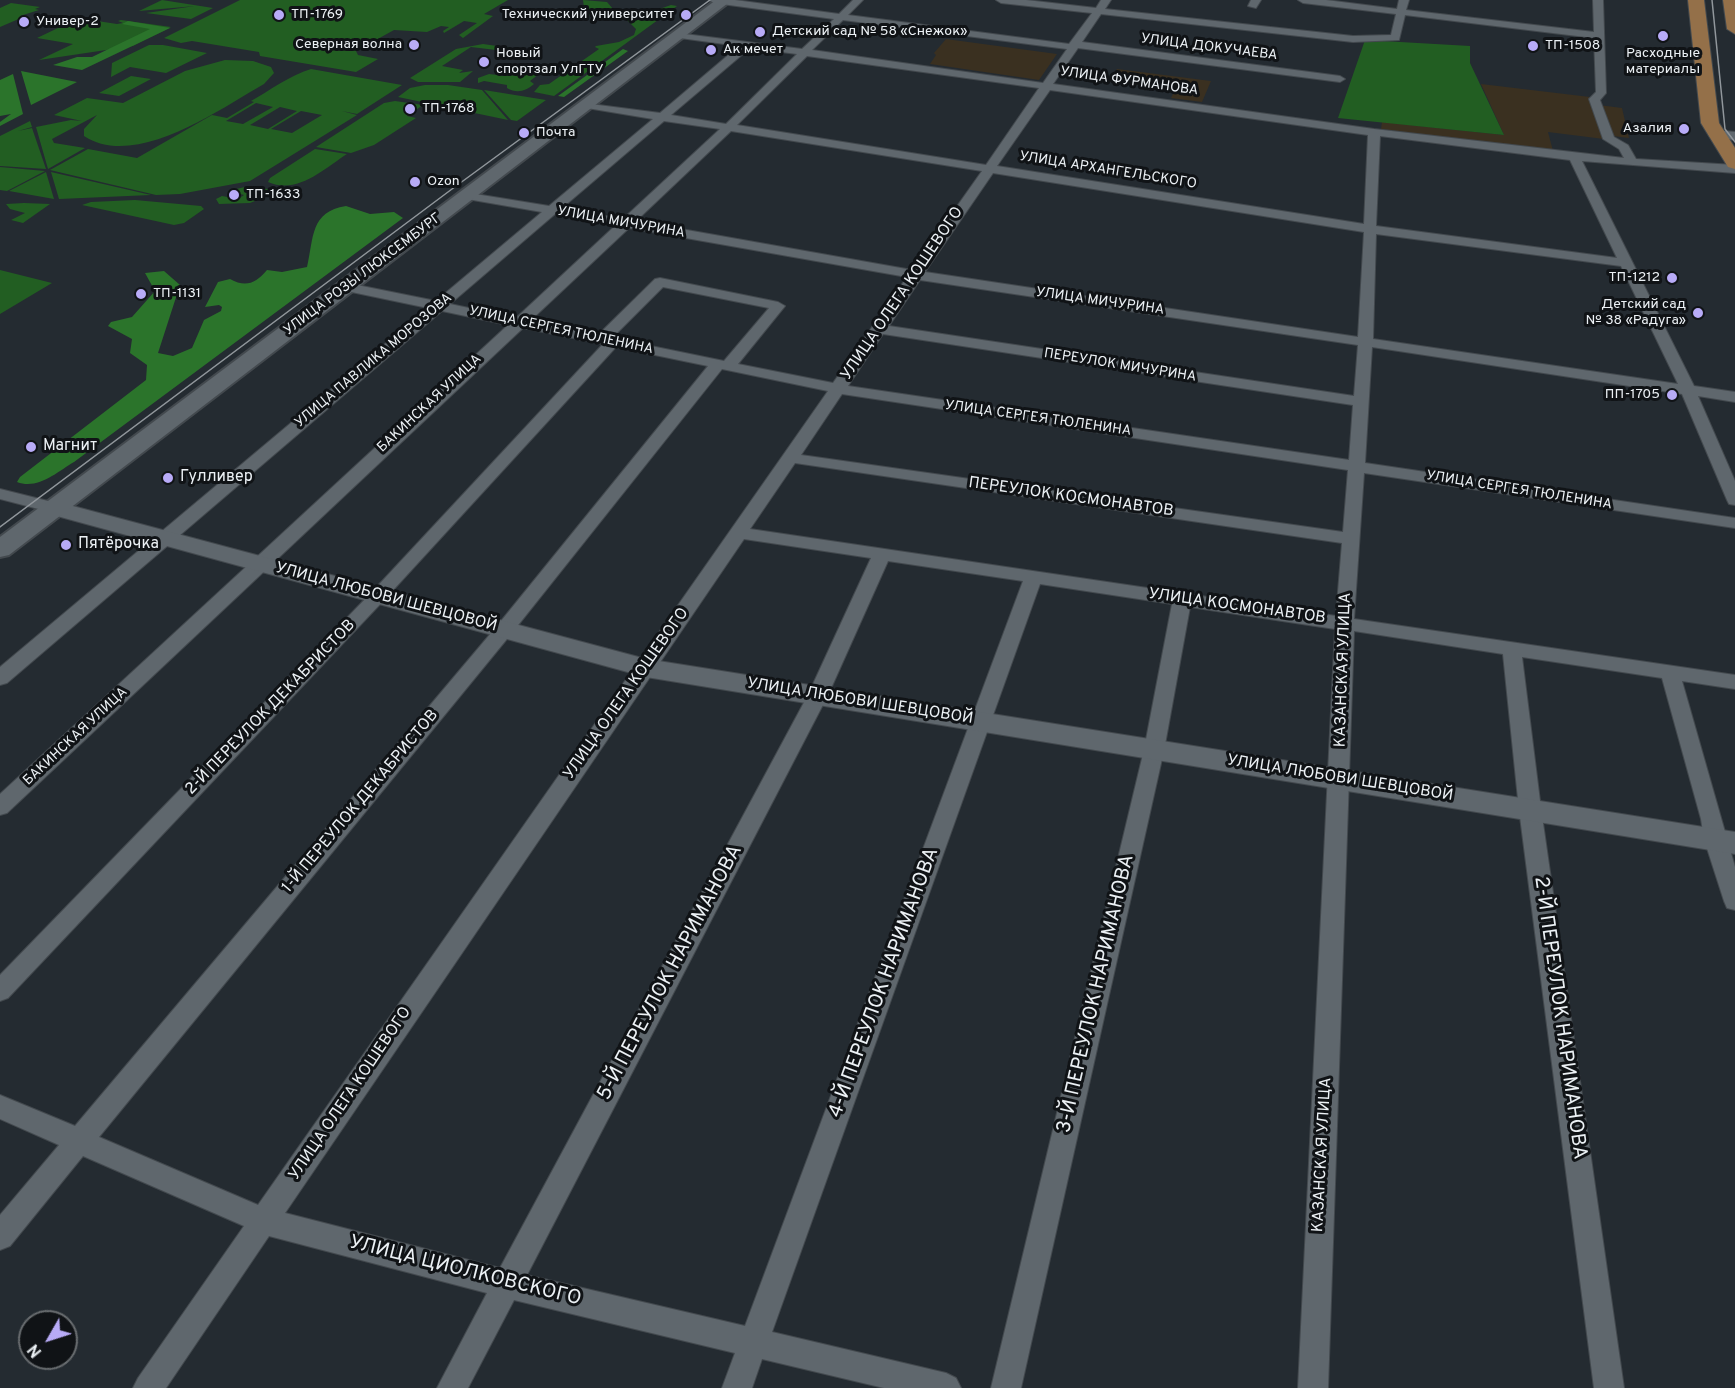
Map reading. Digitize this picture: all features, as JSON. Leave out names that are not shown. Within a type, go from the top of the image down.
[{"type":"main road","name":"УЛИЦА РОЗЫ ЛЮКСЕМБУРГ","points":[[0,549],[680,35],[721,0]]},
{"type":"main road","points":[[1696,0],[1710,123],[1735,164]]},
{"type":"main road","points":[[1731,0],[1735,29]]},
{"type":"street","name":"УЛИЦА ДОКУЧАЕВА","points":[[721,0],[1340,79]]},
{"type":"street","name":"БАКИНСКАЯ УЛИЦА","points":[[0,807],[261,565],[517,322],[728,128],[858,0]]},
{"type":"street","points":[[1001,0],[1353,39],[1395,38],[1404,0]]},
{"type":"street","name":"УЛИЦА ОЛЕГА КОШЕВОГО","points":[[148,1388],[1106,0]]},
{"type":"street","points":[[1303,0],[1600,36]]},
{"type":"street","points":[[1598,0],[1601,93],[1594,99],[1609,139],[1624,147],[1632,162]]},
{"type":"street","name":"УЛИЦА ФУРМАНОВА","points":[[680,35],[1374,132],[1574,157],[1735,169]]},
{"type":"street","name":"УЛИЦА ПАВЛИКА МОРОЗОВА","points":[[0,678],[748,44]]},
{"type":"street","name":"УЛИЦА АРХАНГЕЛЬСКОГО","points":[[587,105],[1370,229],[1625,263]]},
{"type":"street","name":"КАЗАНСКАЯ УЛИЦА","points":[[1313,1388],[1345,622],[1365,342],[1374,132]]},
{"type":"street","points":[[1715,134],[1735,136]]},
{"type":"street","points":[[1574,157],[1688,390],[1735,500]]},
{"type":"street","name":"УЛИЦА МИЧУРИНА","points":[[467,195],[917,275],[1735,397]]},
{"type":"street","name":"2-Й ПЕРЕУЛОК ДЕКАБРИСТОВ","points":[[0,991],[378,596],[660,282]]},
{"type":"street","name":"1-Й ПЕРЕУЛОК ДЕКАБРИСТОВ","points":[[0,1236],[723,365],[778,306],[660,282]]},
{"type":"street","name":"УЛИЦА СЕРГЕЯ ТЮЛЕНИНА","points":[[347,287],[838,389],[1735,523]]},
{"type":"street","name":"ПЕРЕУЛОК МИЧУРИНА","points":[[879,329],[1361,402]]},
{"type":"street","name":"ПЕРЕУЛОК КОСМОНАВТОВ","points":[[791,458],[1351,539]]},
{"type":"street","name":"УЛИЦА ЛЮБОВИ ШЕВЦОВОЙ","points":[[0,494],[646,668],[1725,841]]},
{"type":"street","name":"УЛИЦА КОСМОНАВТОВ","points":[[739,533],[1735,682]]},
{"type":"street","name":"5-Й ПЕРЕУЛОК НАРИМАНОВА","points":[[452,1388],[818,695],[882,554]]},
{"type":"street","name":"4-Й ПЕРЕУЛОК НАРИМАНОВА","points":[[737,1388],[1034,577]]},
{"type":"street","name":"3-Й ПЕРЕУЛОК НАРИМАНОВА","points":[[1006,1388],[1154,750],[1182,599]]},
{"type":"street","name":"2-Й ПЕРЕУЛОК НАРИМАНОВА","points":[[1512,648],[1530,809],[1609,1388]]},
{"type":"street","points":[[1670,672],[1712,819],[1725,841],[1735,901]]},
{"type":"street","name":"УЛИЦА ЦИОЛКОВСКОГО","points":[[0,1107],[264,1221],[507,1284],[946,1388]]},
{"type":"shaded area","points":[[946,39],[1057,54],[1039,80],[930,64],[936,55],[934,53]]},
{"type":"shaded area","points":[[1117,69],[1211,81],[1202,102],[1171,98],[1175,90],[1109,81]]},
{"type":"shaded area","points":[[1481,84],[1590,97],[1591,104],[1622,108],[1629,138],[1605,135],[1604,139],[1548,132],[1553,151],[1381,129],[1382,122],[1504,135]]},
{"type":"green space","points":[[162,0],[213,8],[191,19],[146,13],[195,6],[139,11]]},
{"type":"green space","points":[[240,0],[508,0],[484,14],[493,16],[463,38],[459,35],[477,23],[464,21],[444,33],[443,31],[449,27],[441,26],[427,32],[394,30],[356,51],[358,55],[378,59],[356,72],[260,56],[259,52],[192,41],[181,43],[164,38]]},
{"type":"green space","points":[[583,0],[607,2],[620,17],[585,15]]},
{"type":"green space","points":[[11,3],[40,7],[35,9],[39,10],[20,16],[21,18],[0,27],[0,8]]},
{"type":"green space","points":[[671,5],[677,6],[554,96],[534,92],[540,85],[549,84],[599,49],[596,46],[619,42],[634,35],[636,29],[627,20]]},
{"type":"green space","points":[[71,17],[117,24],[123,23],[118,21],[121,20],[171,27],[133,46],[39,60],[73,44],[37,38],[58,28],[67,27],[61,23]]},
{"type":"green space","points":[[128,21],[170,28],[82,70],[53,65],[77,57],[92,57],[150,29],[122,24]]},
{"type":"green space","points":[[1365,40],[1470,46],[1470,63],[1504,135],[1338,118]]},
{"type":"green space","points":[[483,44],[518,49],[521,53],[471,47],[442,66],[463,70],[459,73],[473,71],[460,82],[418,82],[410,78],[456,49]]},
{"type":"green space","points":[[149,45],[163,45],[207,53],[166,73],[130,67],[111,77],[112,63]]},
{"type":"green space","points":[[623,49],[628,51],[564,97],[558,96]]},
{"type":"green space","points":[[225,60],[253,61],[271,67],[274,73],[264,84],[201,120],[152,141],[127,146],[105,145],[84,136],[84,129],[97,115],[52,139],[54,143],[85,148],[48,169],[36,127],[71,120],[82,121],[54,115],[87,98],[123,103],[185,71]]},
{"type":"green space","points":[[523,65],[532,66],[539,74],[530,81],[534,84],[525,90],[514,91],[507,88],[507,85],[484,81],[478,83],[478,78],[489,74],[506,76]]},
{"type":"green space","points":[[311,69],[402,85],[357,114],[342,111],[357,115],[250,181],[180,194],[156,195],[50,170],[88,149],[137,158],[212,115],[227,118],[254,102],[251,101]],"holes":[[[256,103],[273,107],[243,124],[226,121]],[[280,107],[297,111],[268,129],[250,125]],[[301,111],[322,115],[292,133],[271,129]]]},
{"type":"green space","points":[[21,71],[77,82],[31,105]]},
{"type":"green space","points":[[13,74],[23,114],[0,126],[0,122],[11,114],[0,116],[0,80]]},
{"type":"green space","points":[[131,76],[151,79],[119,96],[99,93]]},
{"type":"green space","points":[[425,85],[448,85],[482,90],[508,120],[398,97],[410,88]]},
{"type":"green space","points":[[484,90],[546,100],[517,121],[511,120]]},
{"type":"green space","points":[[395,101],[423,105],[407,116],[416,118],[374,145],[351,153],[316,147],[384,103]]},
{"type":"green space","points":[[30,121],[32,127],[18,131],[32,128],[46,169],[0,166],[0,136]]},
{"type":"green space","points":[[315,149],[347,154],[320,173],[300,183],[279,185],[268,182],[270,178]]},
{"type":"green space","points":[[0,167],[45,171],[7,191],[0,190]]},
{"type":"green space","points":[[46,172],[54,199],[9,191]]},
{"type":"green space","points":[[51,172],[151,195],[59,199]]},
{"type":"green space","points":[[249,186],[280,191],[250,203],[219,204],[216,199],[222,196],[238,199],[244,195],[228,191]]},
{"type":"green space","points":[[135,200],[201,206],[204,209],[184,223],[174,225],[82,205],[91,202]]},
{"type":"green space","points":[[6,204],[50,204],[23,223],[11,220],[25,213],[10,209]]},
{"type":"green space","points":[[346,206],[370,214],[394,212],[403,218],[74,462],[40,482],[25,484],[17,482],[20,477],[146,380],[147,365],[130,353],[132,339],[108,326],[111,322],[132,317],[155,291],[145,273],[164,271],[180,285],[158,353],[173,356],[192,348],[204,320],[221,311],[222,307],[219,305],[205,307],[218,282],[230,279],[246,284],[255,281],[267,270],[282,272],[307,267],[313,236],[320,220],[334,209]]},
{"type":"green space","points":[[0,270],[52,283],[0,314]]},
{"type":"tram line","points":[[0,527],[452,189],[710,0]]},
{"type":"tram line","points":[[1712,0],[1725,129],[1735,142]]},
{"type":"place","name":"ТП-1769","points":[[279,15]]},
{"type":"place","name":"Технический университет","points":[[686,15]]},
{"type":"place","name":"Универ-2","points":[[24,22]]},
{"type":"place","name":"Детский сад № 58 «Снежок»","points":[[760,32]]},
{"type":"place","name":"Расходные материалы","points":[[1663,36]]},
{"type":"place","name":"Северная волна","points":[[414,45]]},
{"type":"place","name":"ТП-1508","points":[[1533,46]]},
{"type":"place","name":"Ак мечет","points":[[711,50]]},
{"type":"place","name":"Новый спортзал УлГТУ","points":[[484,62]]},
{"type":"place","name":"ТП-1768","points":[[410,109]]},
{"type":"place","name":"Азалия","points":[[1684,129]]},
{"type":"place","name":"Почта","points":[[524,133]]},
{"type":"place","name":"Ozon","points":[[415,182]]},
{"type":"place","name":"ТП-1633","points":[[234,195]]},
{"type":"place","name":"ТП-1212","points":[[1672,278]]},
{"type":"place","name":"ТП-1131","points":[[141,294]]},
{"type":"place","name":"Детский сад № 38 «Радуга»","points":[[1698,313]]},
{"type":"place","name":"ПП-1705","points":[[1672,395]]},
{"type":"place","name":"Магнит","points":[[31,447]]},
{"type":"place","name":"Гулливер","points":[[168,478]]},
{"type":"place","name":"Пятёрочка","points":[[66,545]]}]
